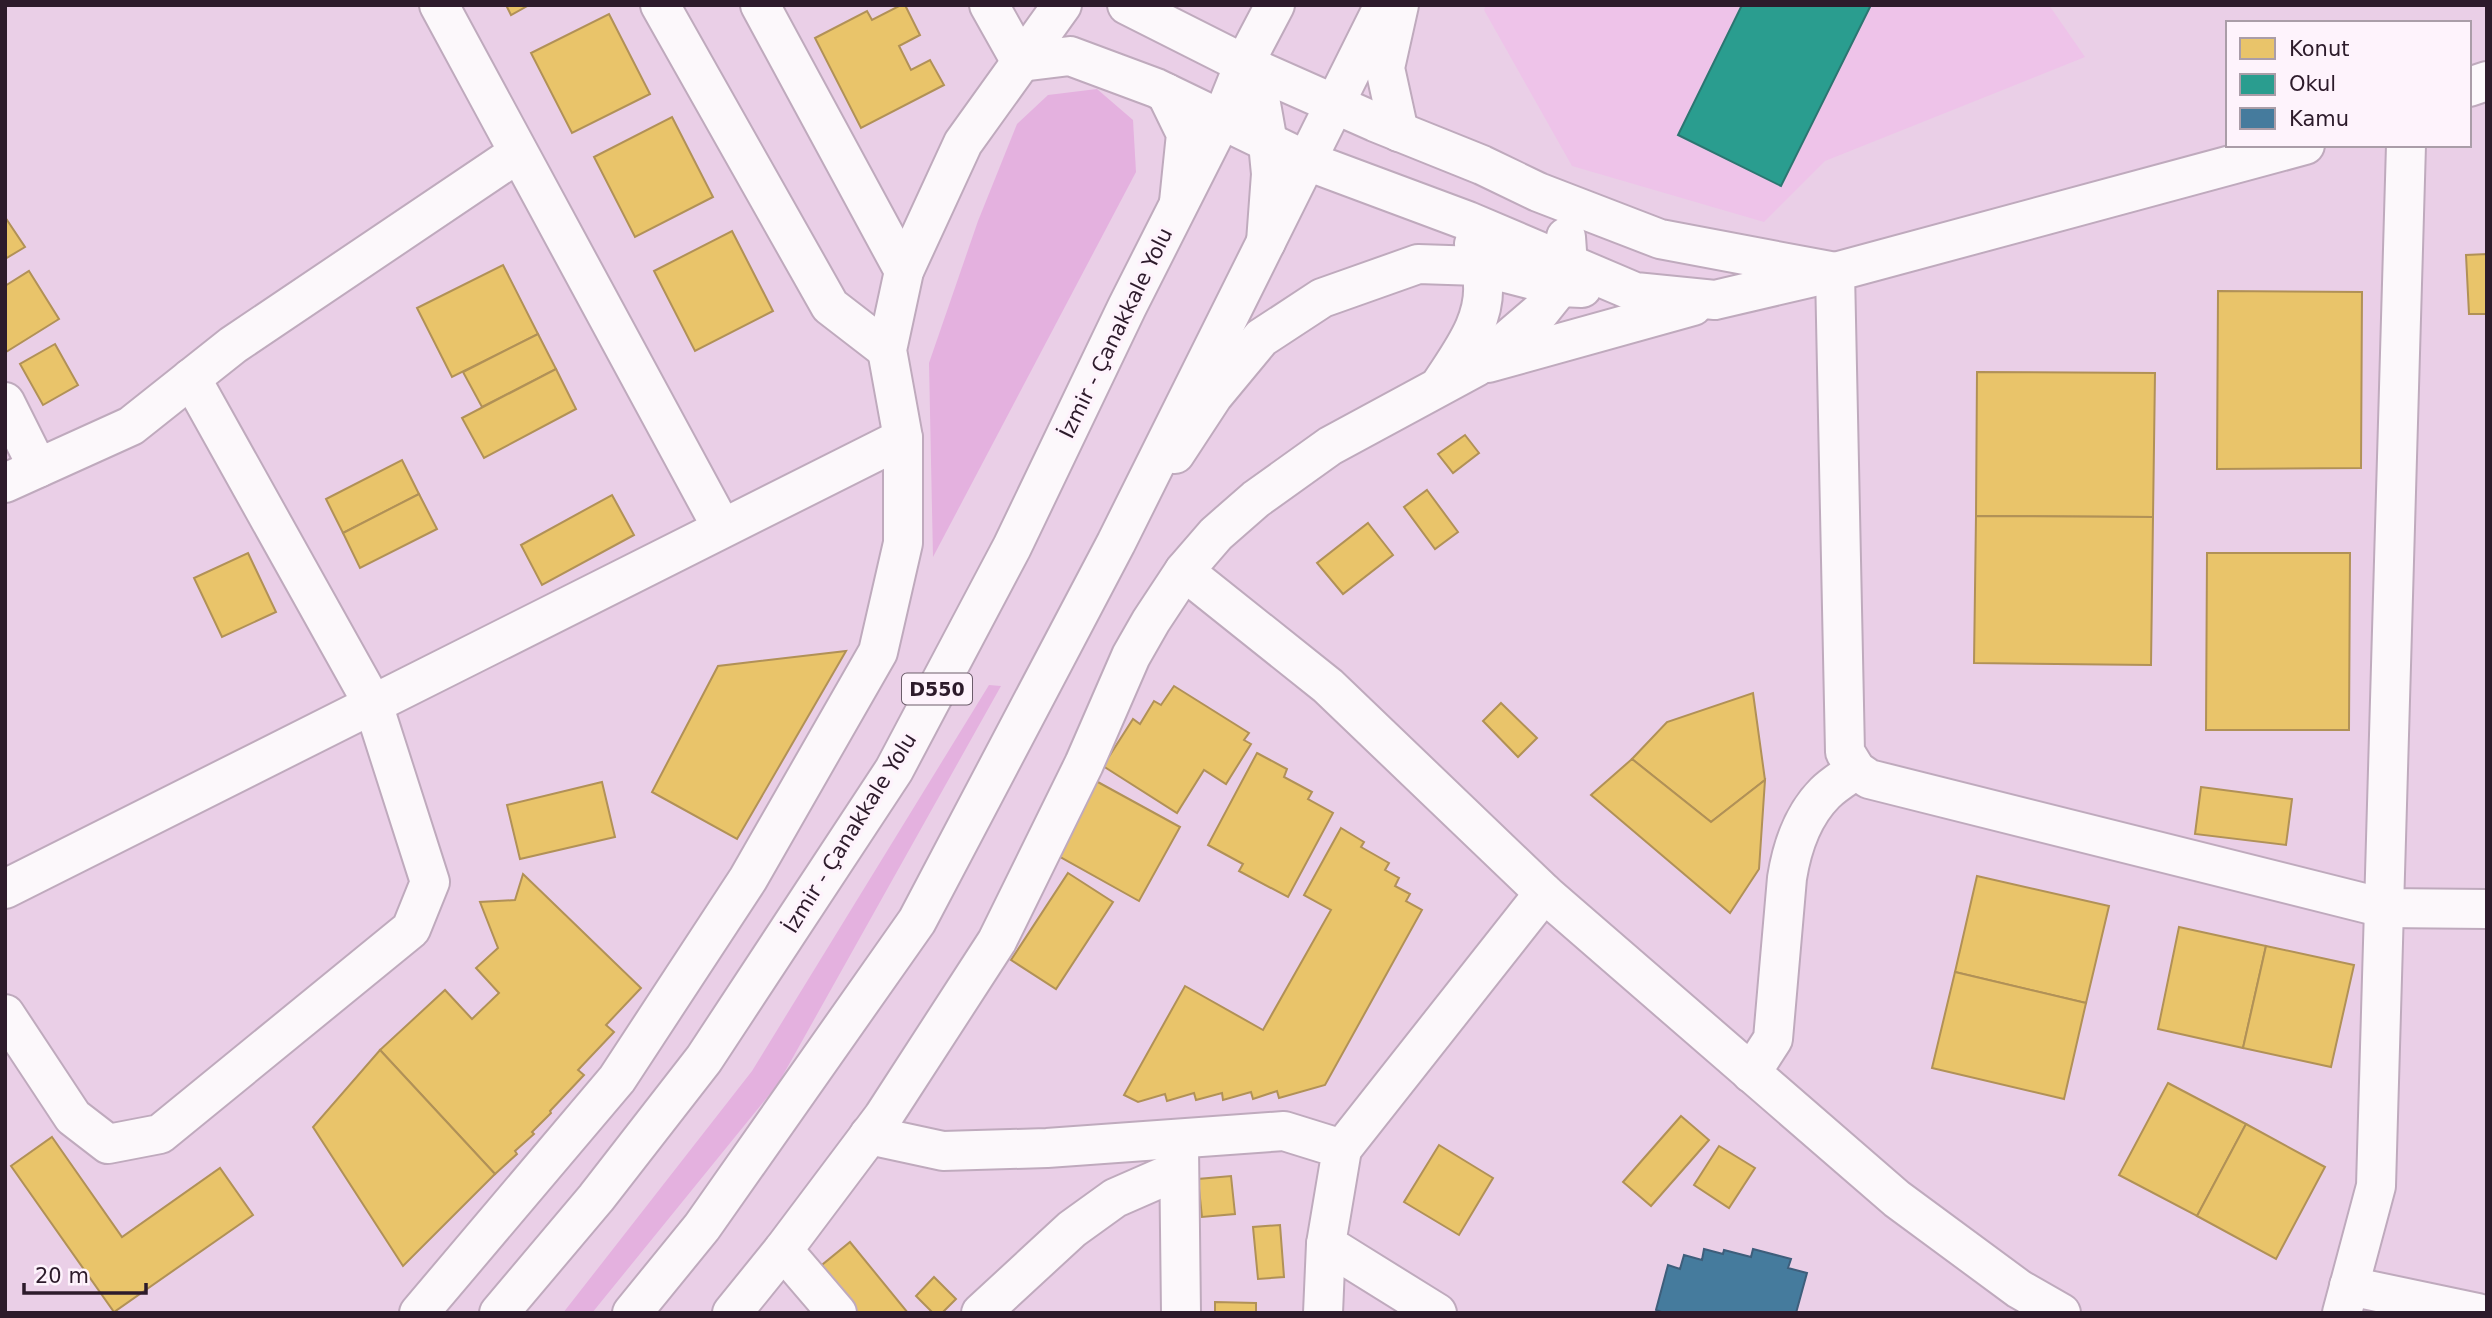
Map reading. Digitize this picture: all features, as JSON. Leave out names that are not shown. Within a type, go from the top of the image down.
[{"type":"main road","points":[[439,5],[722,528]]},
{"type":"main road","points":[[660,5],[830,306],[887,350]]},
{"type":"main road","points":[[760,5],[904,271]]},
{"type":"main road","points":[[989,5],[1021,62]]},
{"type":"main road","points":[[419,1313],[617,1079],[748,879],[878,652],[903,543],[903,438],[887,350],[904,271],[962,144],[1062,5]]},
{"type":"main road","points":[[1127,5],[1244,64],[1482,165],[1538,192],[1660,239],[1835,272]]},
{"type":"main road","name":"İzmir - Çanakkale Yolu","points":[[499,1313],[596,1198],[704,1059],[894,770],[1012,547],[1221,121],[1244,64],[1275,5]]},
{"type":"main road","points":[[632,1313],[702,1227],[917,921],[1116,543],[1384,5]]},
{"type":"main road","points":[[1399,5],[1385,68],[1399,132]]},
{"type":"main road","points":[[1021,62],[1070,56],[1167,93],[1307,161],[1468,221],[1562,274]]},
{"type":"main road","points":[[1244,64],[1258,87],[1268,143],[1271,174],[1266,243]]},
{"type":"main road","points":[[1167,93],[1186,134],[1178,205]]},
{"type":"main road","points":[[732,1313],[869,1135],[997,942],[1084,764],[1131,656],[1151,621],[1184,571],[1216,534],[1256,499],[1330,446],[1476,367],[1715,300],[1835,272],[2298,147]]},
{"type":"main road","points":[[2406,147],[2376,1186],[2346,1299],[2478,1313]]},
{"type":"main road","points":[[5,402],[22,475],[131,426],[233,345],[518,153]]},
{"type":"main road","points":[[1476,367],[1540,312],[1562,274],[1567,251],[1566,232],[1557,211],[1538,192]]},
{"type":"main road","points":[[1440,386],[1466,345],[1482,311],[1483,278],[1468,221]]},
{"type":"main road","points":[[1116,543],[1213,396],[1261,338],[1322,298],[1418,264],[1479,266],[1562,274],[1635,292],[1715,300]]},
{"type":"main road","points":[[1835,272],[1845,752],[1856,770],[1869,779],[2384,908],[2487,909]]},
{"type":"main road","points":[[5,1014],[74,1117],[107,1144],[160,1134],[411,929],[430,882],[373,704],[191,378]]},
{"type":"main road","points":[[5,889],[903,438]]},
{"type":"main road","points":[[1184,571],[1328,687],[1544,893],[2011,1301],[2061,1313]]},
{"type":"main road","points":[[1751,1073],[1773,1039],[1791,853],[1800,830],[1825,793],[1856,770]]},
{"type":"main road","points":[[1323,1313],[1326,1244],[1342,1149],[1544,893]]},
{"type":"main road","points":[[869,1135],[943,1151],[1047,1148],[1179,1154],[1284,1132],[1342,1149]]},
{"type":"main road","points":[[981,1313],[1072,1229],[1179,1154]]},
{"type":"main road","points":[[1179,1154],[1181,1313]]},
{"type":"main road","points":[[1326,1244],[1437,1313]]},
{"type":"main road","points":[[783,1250],[837,1313]]},
{"type":"shaded area","points":[[1486,5],[2049,5],[2085,57],[1825,161],[1764,222],[1572,166],[1484,10]]},
{"type":"shaded area","points":[[1097,89],[1133,120],[1136,172],[933,557],[929,363],[978,221],[1017,124],[1048,95]]},
{"type":"shaded area","points":[[989,685],[1001,686],[778,1084],[592,1313],[563,1313],[752,1071]]},
{"type":"building: Konut","points":[[506,5],[529,5],[511,15]]},
{"type":"building: Konut","points":[[905,5],[920,35],[899,46],[911,70],[930,60],[944,85],[861,128],[815,38],[867,11],[872,20]]},
{"type":"building: Konut","points":[[609,14],[650,94],[572,133],[531,53]]},
{"type":"building: Konut","points":[[672,117],[713,197],[635,237],[594,157]]},
{"type":"building: Konut","points":[[5,217],[25,247],[5,259]]},
{"type":"building: Konut","points":[[732,231],[773,311],[695,351],[654,271]]},
{"type":"building: Konut","points":[[2487,254],[2487,314],[2469,314],[2466,255]]},
{"type":"building: Konut","points":[[503,265],[538,334],[452,377],[417,308]]},
{"type":"building: Konut","points":[[29,271],[59,319],[6,352],[5,286]]},
{"type":"building: Konut","points":[[2218,291],[2362,292],[2361,468],[2217,469]]},
{"type":"building: Konut","points":[[538,334],[556,369],[482,407],[463,372]]},
{"type":"building: Konut","points":[[55,344],[78,385],[43,405],[20,364]]},
{"type":"building: Konut","points":[[556,369],[576,409],[484,458],[462,418]]},
{"type":"building: Konut","points":[[1977,372],[2155,373],[2153,517],[1976,516]]},
{"type":"building: Konut","points":[[1465,435],[1479,453],[1453,473],[1438,454]]},
{"type":"building: Konut","points":[[402,460],[419,494],[343,533],[326,499]]},
{"type":"building: Konut","points":[[1427,490],[1458,532],[1435,549],[1404,507]]},
{"type":"building: Konut","points":[[419,494],[437,529],[360,568],[343,533]]},
{"type":"building: Konut","points":[[612,495],[634,535],[542,585],[521,545]]},
{"type":"building: Konut","points":[[1976,516],[2153,517],[2151,665],[1974,663]]},
{"type":"building: Konut","points":[[1368,523],[1393,555],[1343,594],[1317,563]]},
{"type":"building: Konut","points":[[248,553],[276,612],[222,637],[194,578]]},
{"type":"building: Konut","points":[[2207,553],[2350,553],[2349,730],[2206,730]]},
{"type":"building: Konut","points":[[846,651],[737,839],[652,792],[718,666]]},
{"type":"building: Konut","points":[[1174,686],[1249,733],[1244,740],[1251,744],[1226,784],[1204,770],[1177,813],[1103,766],[1133,719],[1140,724],[1154,701],[1161,705]]},
{"type":"building: Konut","points":[[1753,693],[1765,780],[1711,822],[1632,759],[1667,722]]},
{"type":"building: Konut","points":[[1501,703],[1537,738],[1518,757],[1483,721]]},
{"type":"building: Konut","points":[[1257,753],[1287,769],[1284,777],[1312,792],[1308,799],[1333,813],[1288,897],[1239,871],[1243,864],[1208,845]]},
{"type":"building: Konut","points":[[1632,759],[1711,822],[1765,780],[1759,869],[1730,913],[1591,795]]},
{"type":"building: Konut","points":[[1096,781],[1180,827],[1139,901],[1055,854]]},
{"type":"building: Konut","points":[[602,782],[615,837],[520,859],[507,805]]},
{"type":"building: Konut","points":[[2201,787],[2292,799],[2286,845],[2195,834]]},
{"type":"building: Konut","points":[[1341,828],[1364,842],[1361,847],[1389,863],[1385,870],[1399,878],[1395,886],[1410,894],[1406,901],[1422,910],[1325,1085],[1279,1098],[1277,1091],[1253,1099],[1251,1092],[1223,1100],[1222,1093],[1196,1100],[1194,1093],[1167,1101],[1165,1094],[1138,1102],[1124,1095],[1185,986],[1263,1030],[1331,910],[1304,895]]},
{"type":"building: Konut","points":[[1068,873],[1113,902],[1056,989],[1011,960]]},
{"type":"building: Konut","points":[[523,874],[641,988],[606,1025],[614,1032],[578,1070],[584,1075],[532,1132],[534,1134],[515,1151],[517,1154],[495,1174],[380,1050],[445,990],[472,1019],[499,993],[476,968],[498,948],[480,902],[515,900]]},
{"type":"building: Konut","points":[[1977,876],[2109,906],[2086,1003],[1955,972]]},
{"type":"building: Konut","points":[[2179,927],[2266,946],[2243,1048],[2158,1029]]},
{"type":"building: Konut","points":[[2266,946],[2354,965],[2331,1067],[2243,1048]]},
{"type":"building: Konut","points":[[1955,972],[2086,1003],[2064,1099],[1932,1068]]},
{"type":"building: Konut","points":[[380,1050],[495,1174],[403,1266],[313,1127]]},
{"type":"building: Konut","points":[[2168,1083],[2246,1124],[2197,1216],[2119,1175]]},
{"type":"building: Konut","points":[[1681,1116],[1709,1140],[1651,1206],[1623,1182]]},
{"type":"building: Konut","points":[[2246,1124],[2325,1167],[2276,1259],[2197,1216]]},
{"type":"building: Konut","points":[[52,1137],[122,1237],[220,1168],[253,1215],[114,1312],[11,1166]]},
{"type":"building: Konut","points":[[1439,1145],[1493,1178],[1459,1235],[1404,1202]]},
{"type":"building: Konut","points":[[1719,1146],[1755,1168],[1729,1208],[1694,1185]]},
{"type":"building: Konut","points":[[1231,1176],[1235,1214],[1202,1217],[1198,1179]]},
{"type":"building: Konut","points":[[1280,1225],[1284,1277],[1258,1279],[1253,1227]]},
{"type":"building: Konut","points":[[850,1242],[908,1313],[853,1313],[817,1269]]},
{"type":"building: Konut","points":[[934,1277],[956,1299],[942,1313],[933,1313],[916,1296]]},
{"type":"building: Konut","points":[[1215,1302],[1256,1303],[1256,1313],[1215,1313]]},
{"type":"building: Okul","points":[[1742,5],[1871,5],[1781,186],[1678,135]]},
{"type":"building: Kamu","points":[[1704,1249],[1723,1254],[1724,1250],[1751,1257],[1753,1249],[1791,1259],[1788,1268],[1807,1273],[1796,1313],[1664,1313],[1656,1310],[1668,1265],[1680,1269],[1684,1255],[1702,1260]]}]
